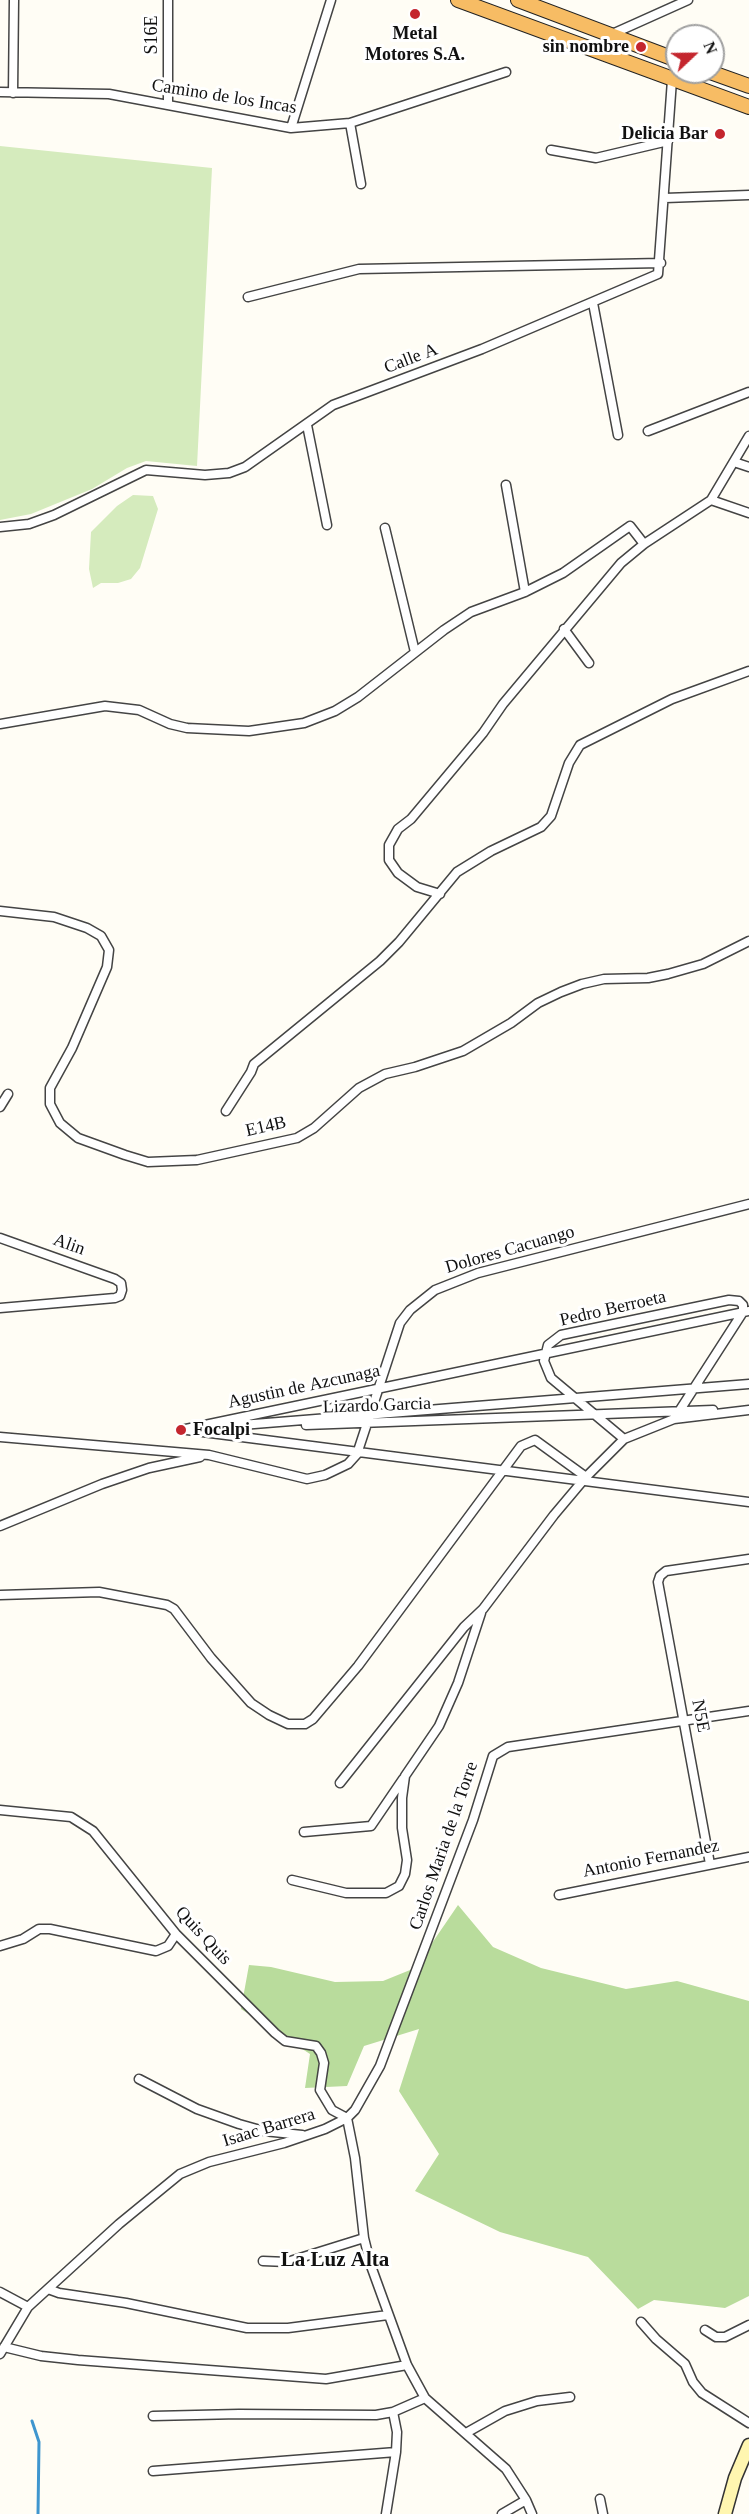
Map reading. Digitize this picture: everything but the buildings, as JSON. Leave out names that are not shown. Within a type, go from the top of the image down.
[{"type":"highway","points":[[458,0],[665,77]]},
{"type":"highway","points":[[518,0],[665,56]]},
{"type":"highway","points":[[725,77],[749,86]]},
{"type":"highway","points":[[683,84],[749,107]]},
{"type":"main road","points":[[725,2514],[735,2478],[749,2445]]},
{"type":"street","points":[[13,93],[14,0]]},
{"type":"street","name":"S16E","points":[[168,0],[168,105]]},
{"type":"street","points":[[291,128],[331,0]]},
{"type":"street","points":[[610,35],[688,0]]},
{"type":"street","name":"Camino de los Incas","points":[[0,92],[109,94],[291,128],[350,123],[507,72]]},
{"type":"street","points":[[248,297],[359,269],[661,263],[672,84]]},
{"type":"street","points":[[350,123],[361,184]]},
{"type":"street","points":[[551,150],[596,158],[668,141]]},
{"type":"street","points":[[665,198],[749,195]]},
{"type":"street","name":"Calle A","points":[[0,528],[29,524],[54,515],[146,470],[205,475],[229,473],[245,467],[333,405],[482,349],[652,278],[658,274],[661,263]]},
{"type":"street","points":[[593,303],[618,435]]},
{"type":"street","points":[[648,431],[749,392]]},
{"type":"street","points":[[307,425],[327,525]]},
{"type":"street","points":[[440,894],[417,887],[398,873],[389,860],[390,845],[398,829],[411,819],[483,733],[503,704],[621,562],[711,500],[749,436]]},
{"type":"street","points":[[734,462],[749,467]]},
{"type":"street","points":[[506,485],[525,592]]},
{"type":"street","points":[[711,500],[749,513]]},
{"type":"street","points":[[0,724],[105,706],[139,710],[170,724],[188,728],[249,731],[304,723],[335,711],[358,697],[444,630],[471,612],[525,592],[563,573],[630,526],[644,544]]},
{"type":"street","points":[[385,528],[415,652]]},
{"type":"street","points":[[564,629],[589,663]]},
{"type":"street","points":[[226,1112],[254,1064],[380,961],[457,872],[491,850],[541,827],[551,816],[569,763],[580,745],[672,699],[749,671]]},
{"type":"street","name":"E14B","points":[[0,911],[54,918],[87,928],[101,936],[109,950],[107,967],[72,1048],[50,1088],[50,1104],[60,1123],[78,1138],[148,1162],[197,1160],[297,1138],[314,1128],[358,1088],[376,1078],[463,1051],[511,1023],[538,1003],[561,992],[604,979],[648,978],[668,974],[703,964],[749,941]]},
{"type":"street","points":[[0,1107],[8,1094]]},
{"type":"street","name":"Dolores Cacuango","points":[[358,1452],[400,1323],[410,1310],[435,1290],[478,1273],[749,1204]]},
{"type":"street","name":"Alin","points":[[0,1238],[115,1279],[121,1284],[122,1290],[120,1296],[115,1298],[0,1308]]},
{"type":"street","name":"Pedro Berroeta","points":[[545,1354],[548,1345],[561,1335],[729,1300],[739,1301],[746,1306]]},
{"type":"street","points":[[674,1419],[746,1306]]},
{"type":"street","name":"Agustin de Azcunaga","points":[[181,1430],[545,1354],[746,1306]]},
{"type":"street","points":[[545,1354],[546,1370],[551,1378],[624,1439]]},
{"type":"street","name":"Lizardo Garcia","points":[[369,1419],[575,1398],[749,1384]]},
{"type":"street","name":"Lizardo Garcia","points":[[181,1430],[369,1419],[749,1409]]},
{"type":"street","name":"Lizardo Garcia","points":[[340,1783],[464,1628],[483,1609],[584,1479],[624,1439],[674,1419],[749,1409]]},
{"type":"street","name":"Agustin de Azcunaga","points":[[181,1430],[584,1479],[749,1502]]},
{"type":"street","points":[[0,1437],[209,1455],[307,1479],[336,1471],[348,1464],[358,1452]]},
{"type":"street","points":[[0,1595],[99,1592],[167,1605],[174,1609],[211,1658],[251,1702],[269,1715],[288,1724],[305,1724],[313,1719],[358,1666],[521,1446],[535,1440],[584,1479]]},
{"type":"street","points":[[0,1526],[102,1484],[149,1468],[209,1455]]},
{"type":"street","name":"N5E","points":[[710,1864],[658,1590],[660,1576],[666,1571],[749,1559]]},
{"type":"street","points":[[304,1832],[370,1826],[439,1726],[458,1683],[483,1609]]},
{"type":"street","name":"Carlos Maria de la Torre","points":[[347,2118],[364,2096],[380,2066],[473,1820],[493,1755],[508,1747],[749,1711]]},
{"type":"street","points":[[292,1880],[346,1893],[386,1893],[399,1886],[405,1874],[407,1860],[402,1828],[405,1776]]},
{"type":"street","name":"Quis Quis","points":[[0,1810],[60,1815],[83,1823],[93,1831],[176,1934],[275,2033],[285,2041],[316,2046],[324,2063],[320,2090],[332,2110],[347,2118]]},
{"type":"street","name":"Antonio Fernandez","points":[[559,1895],[749,1857]]},
{"type":"street","points":[[0,1946],[23,1939],[39,1929],[50,1929],[156,1951],[168,1946],[176,1934]]},
{"type":"street","points":[[139,2079],[197,2109],[239,2124],[264,2131],[305,2136]]},
{"type":"street","points":[[347,2118],[355,2158],[364,2238],[388,2315],[407,2365],[426,2398],[506,2469],[526,2500],[532,2514]]},
{"type":"street","name":"Isaac Barrera","points":[[2,2351],[28,2307],[119,2224],[180,2174],[209,2162],[305,2136],[347,2118]]},
{"type":"street","points":[[263,2261],[287,2262],[364,2238]]},
{"type":"street","points":[[48,2289],[59,2293],[126,2303],[247,2328],[288,2328],[388,2315]]},
{"type":"street","points":[[0,2292],[28,2307]]},
{"type":"street","points":[[641,2322],[656,2339],[685,2364],[702,2393],[749,2423]]},
{"type":"street","points":[[705,2330],[716,2337],[725,2337],[749,2325]]},
{"type":"street","points":[[2,2351],[78,2360],[315,2378],[345,2377],[407,2365]]},
{"type":"street","points":[[466,2433],[506,2411],[537,2401],[570,2397]]},
{"type":"street","points":[[153,2416],[376,2415],[393,2412],[426,2398]]},
{"type":"street","points":[[386,2514],[396,2452],[397,2432],[393,2412]]},
{"type":"street","points":[[153,2471],[396,2452]]},
{"type":"street","points":[[600,2499],[603,2514]]},
{"type":"street","points":[[502,2514],[526,2500]]},
{"type":"green space","points":[[0,146],[212,168],[197,466],[146,461],[127,468],[92,489],[31,514],[0,520]]},
{"type":"green space","points":[[133,495],[153,496],[158,509],[140,568],[131,579],[118,583],[101,583],[93,588],[89,569],[91,532],[117,506]]},
{"type":"green space","points":[[458,1905],[493,1947],[541,1968],[626,1989],[677,1981],[749,2001],[749,2296],[725,2308],[654,2300],[638,2309],[588,2257],[500,2232],[415,2191],[439,2154],[399,2091],[419,2029],[364,2046],[347,2086],[305,2088],[310,2054],[241,2009],[249,1965],[271,1967],[335,1982],[383,1981],[415,1968]]},
{"type":"waterway","points":[[32,2421],[39,2442],[38,2514]]},
{"type":"place","name":"Metal Motores S.A.","points":[[415,14]]},
{"type":"place","name":"sin nombre","points":[[641,47]]},
{"type":"place","name":"Delicia Bar","points":[[720,134]]},
{"type":"place","name":"Focalpi","points":[[181,1430]]},
{"type":"district","name":"La Luz Alta","points":[[335,2261]]}]
